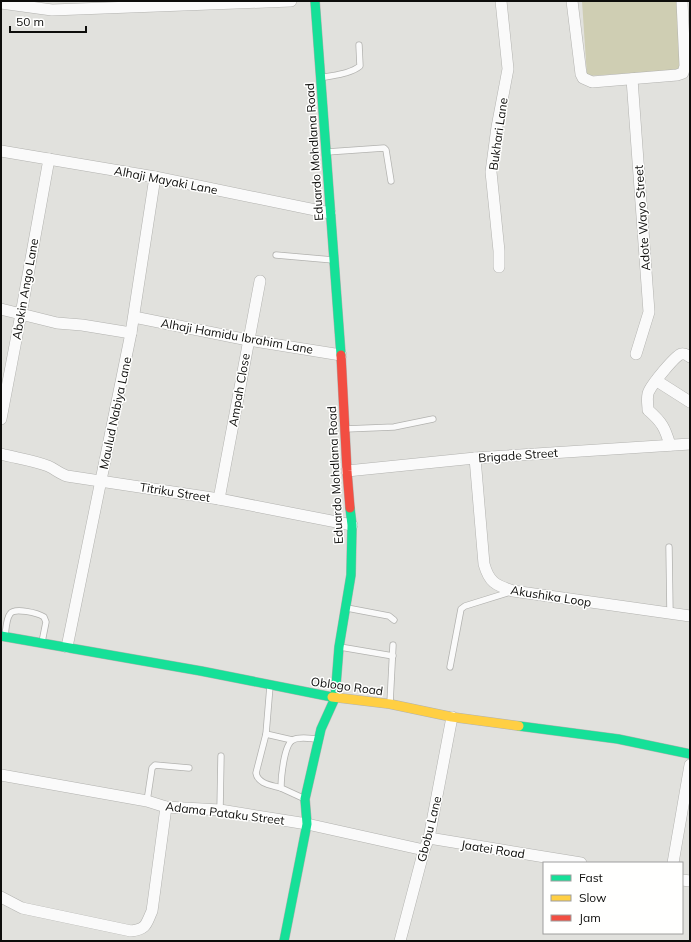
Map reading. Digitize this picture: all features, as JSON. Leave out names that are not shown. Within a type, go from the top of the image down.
[{"type":"main road","name":"Eduardo Mohdlana Road","points":[[284,941],[307,824],[305,799],[318,739],[335,698],[339,646],[351,575],[352,525],[344,429],[341,355],[315,1]]},
{"type":"main road","name":"Oblogo Road","points":[[3,636],[201,671],[335,698],[390,704],[452,717],[618,739],[690,754]]},
{"type":"street","points":[[1,3],[52,10],[76,5],[291,1]]},
{"type":"street","name":"Bukhari Lane","points":[[499,267],[499,252],[491,172],[497,127],[508,69],[501,1]]},
{"type":"street","points":[[572,1],[581,74],[583,78],[592,82],[677,75],[683,73],[685,66],[682,1]]},
{"type":"street","name":"Adote Wayo Street","points":[[632,79],[649,312],[636,354]]},
{"type":"street","name":"Alhaji Mayaki Lane","points":[[1,150],[155,177],[330,213]]},
{"type":"street","name":"Abokin Ango Lane","points":[[1,419],[49,159]]},
{"type":"street","name":"Maulud Nabiya Lane","points":[[67,647],[134,317],[155,177]]},
{"type":"street","name":"Ampah Close","points":[[219,499],[260,281]]},
{"type":"street","points":[[1,309],[57,323],[82,325],[131,333]]},
{"type":"street","name":"Alhaji Hamidu Ibrahim Lane","points":[[134,317],[248,340],[341,355]]},
{"type":"street","points":[[670,445],[665,430],[659,419],[648,410],[648,391],[672,361],[680,354],[686,354],[690,357]]},
{"type":"street","points":[[657,380],[690,402]]},
{"type":"street","name":"Brigade Street","points":[[347,471],[475,458],[690,444]]},
{"type":"street","name":"Titriku Street","points":[[1,454],[46,465],[61,475],[219,499],[352,525]]},
{"type":"street","name":"Akushika Loop","points":[[475,458],[484,564],[487,575],[496,585],[512,591],[690,616]]},
{"type":"street","name":"Gbobu Lane","points":[[400,941],[424,850],[429,838],[452,717]]},
{"type":"street","points":[[673,862],[690,765]]},
{"type":"street","name":"Adama Pataku Street","points":[[1,775],[147,801],[166,807],[220,810],[307,824],[424,850]]},
{"type":"street","points":[[1,897],[22,908],[131,931],[141,930],[145,926],[152,911],[166,807]]},
{"type":"street","name":"Jaatei Road","points":[[429,838],[575,862]]},
{"type":"lane","points":[[321,78],[352,71],[360,66],[359,45]]},
{"type":"lane","points":[[326,152],[384,148],[386,150],[391,181]]},
{"type":"lane","points":[[276,255],[334,260]]},
{"type":"lane","points":[[344,429],[394,427],[433,419]]},
{"type":"lane","points":[[669,547],[670,613]]},
{"type":"lane","points":[[450,667],[461,609],[465,606],[512,591]]},
{"type":"lane","points":[[346,608],[389,616],[394,620]]},
{"type":"lane","points":[[3,636],[9,614],[18,610],[40,614],[44,617],[46,622],[42,642]]},
{"type":"lane","points":[[390,704],[393,645]]},
{"type":"lane","points":[[339,646],[393,656]]},
{"type":"lane","points":[[270,685],[266,734],[256,773],[257,777],[260,781],[281,788],[305,799]]},
{"type":"lane","points":[[266,734],[292,740],[299,738],[318,739]]},
{"type":"lane","points":[[281,788],[281,775],[288,745],[292,740]]},
{"type":"lane","points":[[220,810],[221,756]]},
{"type":"lane","points":[[147,801],[152,768],[155,765],[189,768]]},
{"type":"green space","points":[[582,1],[678,1],[682,70],[587,76]]},
{"type":"traffic: fast","points":[[315,1],[341,355]]},
{"type":"traffic: fast","points":[[284,941],[307,824],[305,799],[321,729],[335,698],[339,647],[351,575],[352,525],[350,508]]},
{"type":"traffic: fast","points":[[1,636],[201,671],[332,697]]},
{"type":"traffic: fast","points":[[519,726],[618,739],[690,754]]},
{"type":"traffic: slow","points":[[332,697],[390,704],[452,717],[519,726]]},
{"type":"traffic: jam","points":[[341,355],[350,508]]}]
